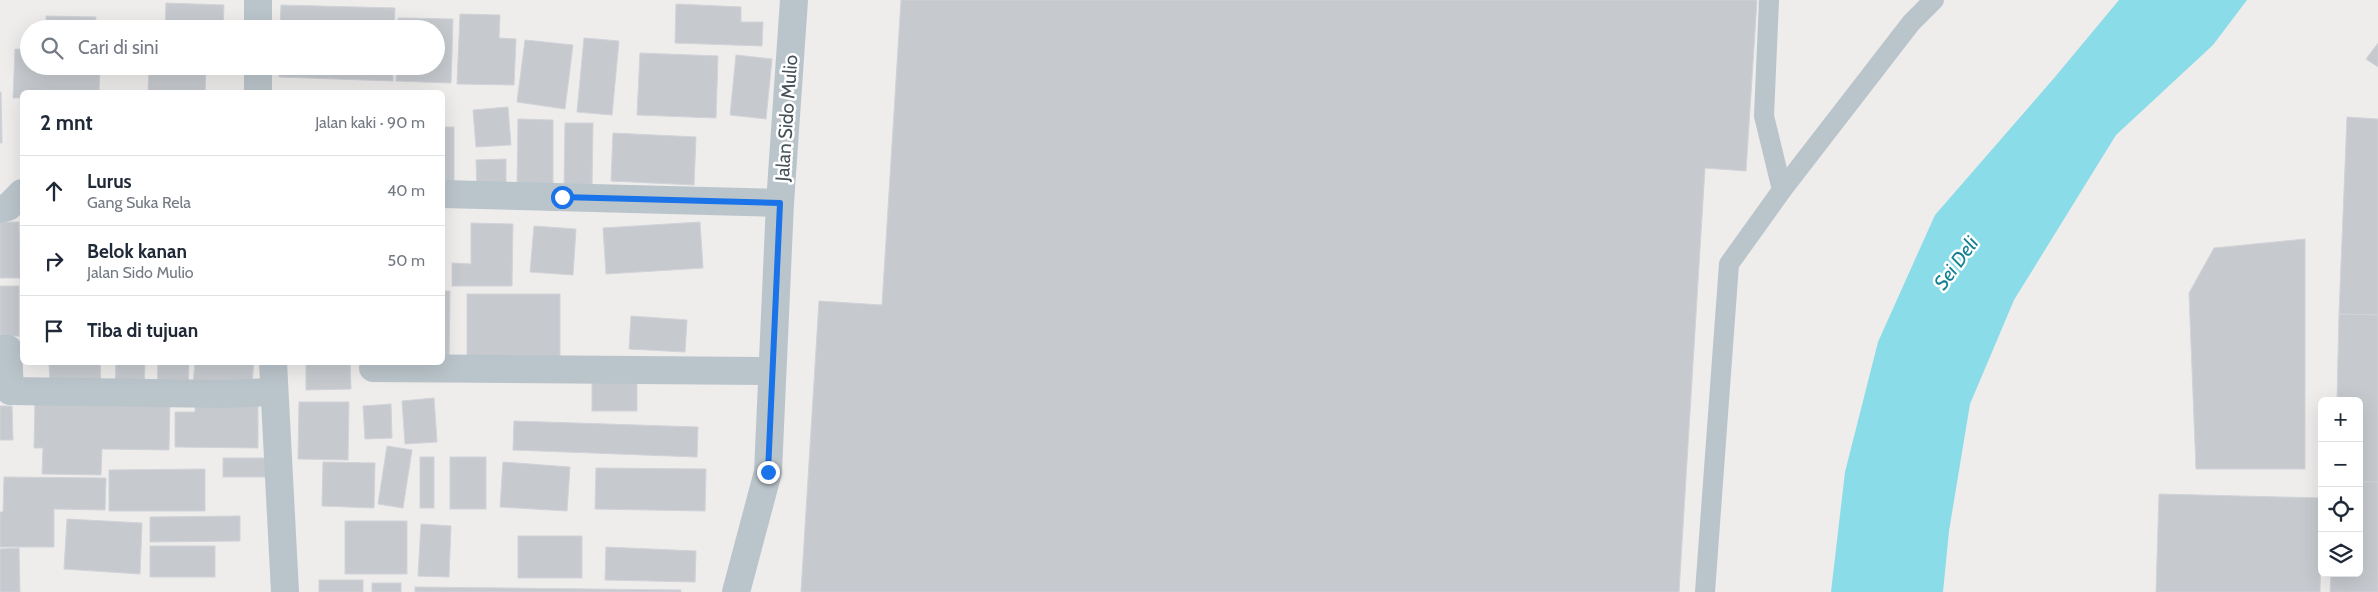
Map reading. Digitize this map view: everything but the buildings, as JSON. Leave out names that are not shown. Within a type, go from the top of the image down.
[{"type":"street","points":[[258,0],[258,20]]},
{"type":"street","name":"Jalan Sido Mulio","points":[[736,592],[768,472],[780,203],[794,0]]},
{"type":"street","points":[[258,75],[258,90]]},
{"type":"street","points":[[445,194],[780,203]]},
{"type":"street","points":[[0,209],[8,207],[20,195]]},
{"type":"street","points":[[0,349],[8,349],[10,391],[222,394],[274,392]]},
{"type":"street","points":[[273,365],[285,592]]},
{"type":"street","points":[[373,368],[772,371]]},
{"type":"lane","points":[[1769,0],[1764,116],[1782,190]]},
{"type":"lane","points":[[1705,592],[1729,264],[1782,190],[1911,23],[1934,0]]},
{"type":"water","name":"Sei Deli","points":[[2119,0],[2247,0],[2213,45],[2116,135],[2014,300],[1970,404],[1949,531],[1943,592],[1831,592],[1845,472],[1878,342],[1935,215]]},
{"type":"route","points":[[562,197],[780,203],[768,472]]}]
